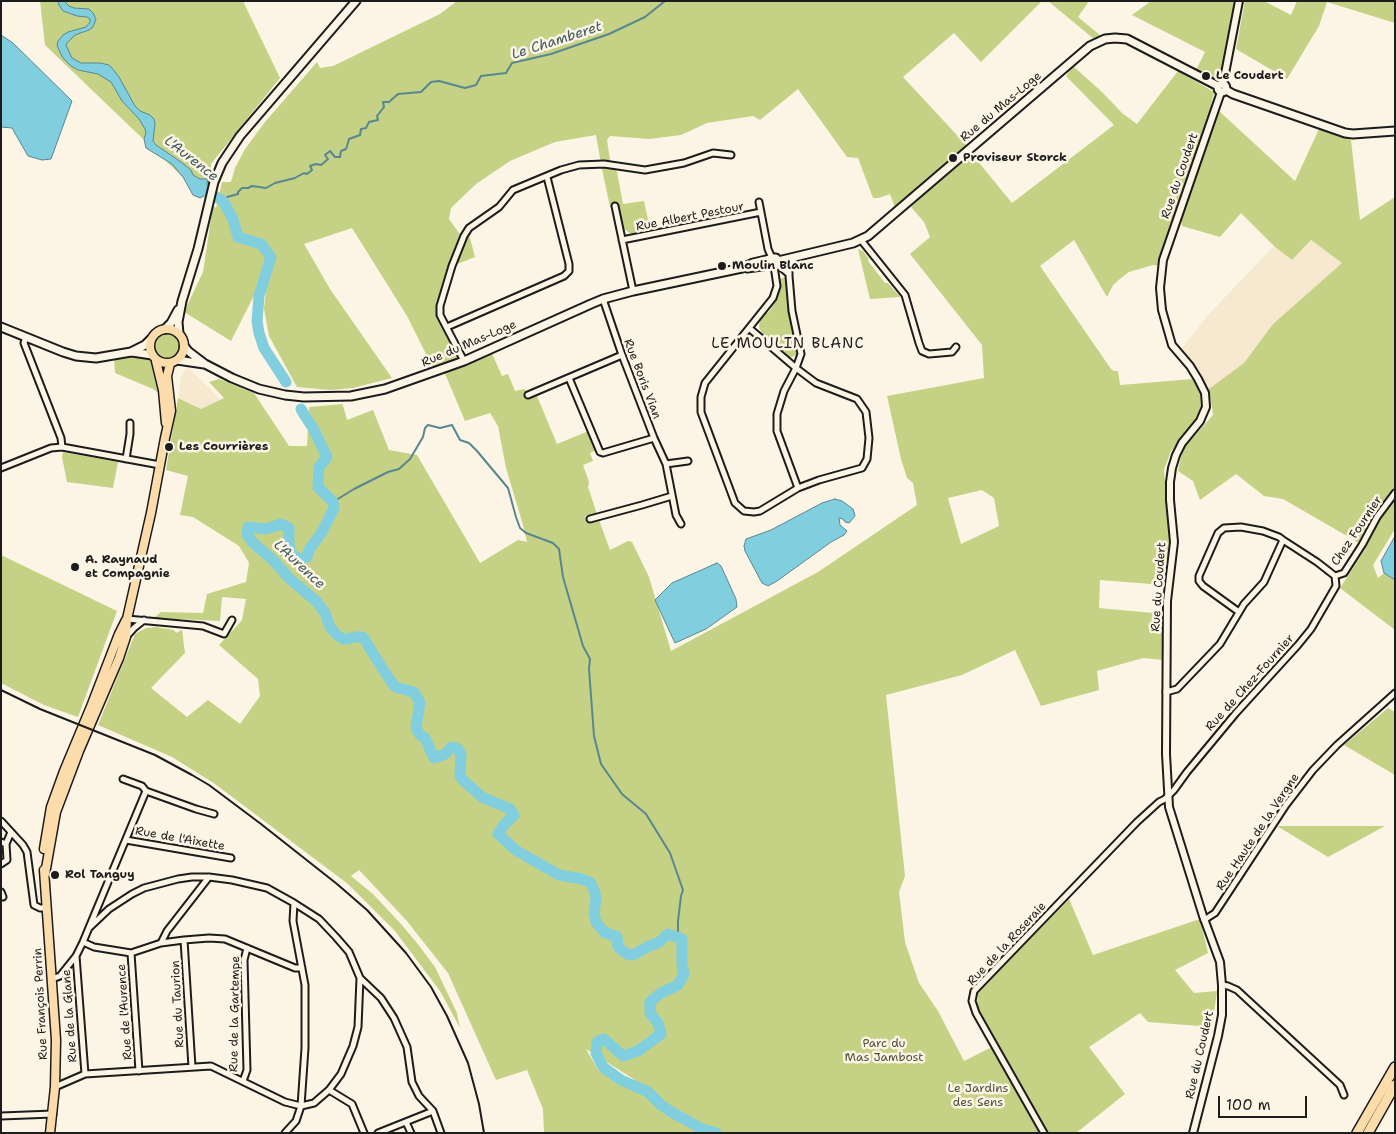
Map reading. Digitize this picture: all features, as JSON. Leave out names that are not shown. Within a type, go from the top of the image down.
[{"type":"highway","points":[[1357,1133],[1395,1066]]},
{"type":"highway","points":[[1368,1133],[1395,1085]]},
{"type":"main road","points":[[86,725],[119,658],[126,637],[127,619],[151,513],[171,411],[167,376],[174,362],[183,354],[184,342],[179,334],[178,322],[214,182],[222,164],[240,136],[356,1]]},
{"type":"main road","name":"Rue du Mas-Loge","points":[[184,346],[205,364],[259,389],[285,395],[313,398],[351,396],[385,389],[464,361],[603,300],[633,291],[848,245],[868,236],[1090,46],[1105,39],[1127,39],[1233,94],[1345,133],[1395,131]]},
{"type":"main road","points":[[1,327],[76,356],[96,358],[131,352],[145,345],[157,332],[165,329],[171,323],[182,301]]},
{"type":"main road","points":[[165,329],[170,329],[179,334]]},
{"type":"main road","points":[[151,339],[150,345],[163,390],[166,430]]},
{"type":"main road","points":[[131,352],[154,358],[161,363],[174,362]]},
{"type":"main road","name":"Rue du Mas-Loge","points":[[174,362],[205,364]]},
{"type":"main road","points":[[86,725],[92,704],[119,634],[127,619]]},
{"type":"main road","name":"Rue François Perrin","points":[[50,1133],[55,1087],[56,1040],[44,856],[45,838],[51,807],[64,771],[86,725]]},
{"type":"street","name":"Rue du Coudert","points":[[1193,1133],[1218,1036],[1222,1015],[1222,985],[1220,962],[1204,920],[1167,797],[1167,600],[1174,542],[1170,482],[1172,468],[1182,443],[1200,421],[1206,407],[1205,393],[1190,366],[1172,345],[1162,310],[1160,288],[1161,266],[1222,88],[1239,1]]},
{"type":"street","points":[[464,361],[440,315],[440,306],[458,250],[469,228],[499,207],[513,190],[560,170],[580,165],[604,164],[644,170],[684,164],[713,154],[730,155]]},
{"type":"street","points":[[447,327],[564,276],[569,271],[569,264],[547,177]]},
{"type":"street","name":"Rue Albert Pestour","points":[[759,202],[768,250],[774,262],[776,292],[750,328],[705,383],[701,397],[701,412],[735,503],[741,509],[748,512],[760,511],[798,488]]},
{"type":"street","points":[[615,206],[633,291]]},
{"type":"street","name":"Rue Albert Pestour","points":[[622,240],[761,212]]},
{"type":"street","points":[[861,240],[905,295],[918,343],[922,351],[929,354],[952,352],[956,347]]},
{"type":"street","points":[[750,328],[796,368],[816,383],[856,399],[866,412],[867,459],[862,468],[818,480],[798,488],[777,431],[777,414],[784,391],[796,368],[801,354],[792,312],[788,268],[794,256]]},
{"type":"street","points":[[774,262],[789,274]]},
{"type":"street","name":"Rue Boris Vian","points":[[603,300],[622,355],[666,464],[676,515],[681,524]]},
{"type":"street","points":[[26,337],[24,343],[61,438],[62,447]]},
{"type":"street","points":[[528,395],[622,355]]},
{"type":"street","points":[[569,378],[600,452],[603,453],[654,438]]},
{"type":"street","points":[[126,459],[130,423]]},
{"type":"street","points":[[1,468],[51,448],[62,447],[160,466]]},
{"type":"street","points":[[666,464],[688,461]]},
{"type":"street","name":"Chez Fournier","points":[[1335,576],[1344,573],[1377,517],[1395,493]]},
{"type":"street","points":[[590,518],[672,496]]},
{"type":"street","points":[[1239,612],[1203,586],[1199,580],[1218,533],[1224,528],[1242,527],[1263,530],[1283,540],[1335,576]]},
{"type":"street","points":[[1166,692],[1177,689],[1220,644],[1244,604],[1264,582],[1283,540]]},
{"type":"street","name":"Rue de Chez-Fournier","points":[[1167,797],[1236,713],[1311,629],[1336,586],[1335,576]]},
{"type":"street","points":[[127,619],[203,626],[224,634],[232,620]]},
{"type":"street","points":[[126,637],[144,620]]},
{"type":"street","name":"Rue Haute de la Vergne","points":[[1204,920],[1215,913],[1286,805],[1314,770],[1337,745],[1395,693]]},
{"type":"street","points":[[123,779],[142,786],[146,791],[214,814]]},
{"type":"street","points":[[52,979],[60,976],[76,956],[83,942],[146,791]]},
{"type":"street","name":"Rue de la Roseraie","points":[[1044,1133],[976,1013],[972,1001],[974,991],[1137,822],[1167,797]]},
{"type":"street","points":[[1,821],[27,852],[34,905],[47,908]]},
{"type":"street","points":[[1,864],[7,860],[4,843],[11,832]]},
{"type":"street","name":"Rue de l'Aixette","points":[[126,840],[231,858]]},
{"type":"street","points":[[90,927],[109,910],[144,888],[192,877],[232,880],[267,888],[294,903],[319,919],[349,952],[360,978],[381,998],[394,1018],[407,1046],[412,1082],[419,1096],[433,1111],[441,1133]]},
{"type":"street","points":[[161,943],[166,931],[209,877]]},
{"type":"street","points":[[285,1133],[296,1121],[301,1106],[305,1048],[305,985],[293,920],[294,903]]},
{"type":"street","points":[[83,942],[94,947],[131,953],[161,943],[209,938],[225,939],[295,968],[302,968]]},
{"type":"street","name":"Rue du Taurion","points":[[184,940],[192,1067]]},
{"type":"street","name":"Rue de la Gartempe","points":[[243,1082],[247,1070],[244,960],[247,948]]},
{"type":"street","name":"Rue de l'Aurence","points":[[131,953],[139,1071]]},
{"type":"street","name":"Rue de la Glane","points":[[76,956],[84,1074]]},
{"type":"street","points":[[55,1087],[84,1074],[211,1066],[285,1102],[301,1106],[314,1103],[329,1090],[341,1074],[354,1046],[358,1027],[360,978]]},
{"type":"street","points":[[1222,985],[1237,990],[1340,1085],[1344,1095]]},
{"type":"street","points":[[329,1090],[352,1104],[364,1133]]},
{"type":"street","points":[[378,1133],[433,1111]]},
{"type":"street","points":[[1,1116],[53,1114]]},
{"type":"street","points":[[406,1122],[411,1133]]},
{"type":"shaded area","points":[[1311,240],[1342,263],[1273,324],[1244,363],[1205,393],[1180,353],[1183,347],[1208,315],[1274,246],[1292,260]]},
{"type":"shaded area","points":[[188,367],[221,400],[201,409],[178,398],[181,375]]},
{"type":"green space","points":[[40,1],[243,1],[280,78],[211,164],[213,206],[45,45]]},
{"type":"green space","points":[[457,1],[1042,1],[981,62],[954,33],[903,77],[967,146],[895,208],[890,194],[873,198],[858,158],[847,157],[798,89],[760,120],[753,116],[707,123],[681,135],[649,139],[610,136],[607,140],[610,160],[617,172],[623,204],[644,201],[650,229],[631,234],[624,229],[619,206],[610,207],[596,135],[555,142],[510,161],[476,184],[451,208],[449,219],[459,233],[470,238],[475,257],[452,266],[440,306],[440,315],[463,361],[490,349],[502,376],[508,374],[515,391],[525,389],[530,399],[537,396],[557,444],[591,430],[599,449],[590,453],[593,461],[583,465],[597,514],[593,516],[588,515],[585,517],[585,520],[590,524],[594,520],[599,520],[610,550],[628,541],[632,542],[649,577],[671,651],[818,572],[917,505],[913,483],[907,478],[901,459],[887,396],[984,378],[982,345],[910,254],[930,237],[924,222],[911,207],[971,153],[1012,203],[1114,125],[1066,76],[1073,66],[1122,113],[1137,124],[1178,71],[1214,92],[1211,105],[1215,107],[1161,266],[1153,265],[1129,272],[1113,285],[1107,297],[1074,240],[1040,266],[1111,369],[1118,371],[1120,385],[1193,379],[1200,394],[1201,409],[1195,421],[1171,451],[1164,470],[1170,538],[1163,585],[1100,580],[1099,608],[1164,614],[1163,660],[1143,658],[1097,671],[1099,690],[1041,706],[1015,650],[962,675],[886,695],[905,876],[899,892],[905,942],[919,983],[938,1011],[964,1061],[992,1047],[1041,1133],[544,1133],[543,1109],[527,1070],[496,1080],[448,973],[406,920],[359,870],[351,876],[373,894],[401,924],[435,967],[457,1013],[460,1028],[440,991],[395,931],[348,884],[215,784],[172,757],[98,725],[135,634],[146,628],[156,627],[174,630],[176,633],[182,630],[185,653],[151,688],[187,717],[208,700],[240,724],[260,696],[258,679],[219,645],[242,620],[246,599],[222,597],[220,621],[154,618],[161,612],[203,613],[207,594],[246,582],[249,563],[239,546],[193,517],[180,515],[188,476],[166,470],[178,398],[201,409],[224,398],[209,382],[219,379],[254,393],[289,446],[307,446],[309,407],[343,404],[341,408],[343,405],[347,420],[373,410],[389,450],[417,455],[480,563],[518,540],[527,542],[506,468],[498,426],[490,413],[465,421],[443,369],[436,371],[431,364],[407,316],[352,228],[304,244],[330,289],[392,378],[353,388],[330,390],[297,387],[269,336],[264,309],[267,282],[273,258],[231,341],[184,312],[203,272],[213,206],[216,208],[222,182],[231,182],[235,168],[245,149],[265,122],[317,62],[320,68],[333,66],[440,14]],"holes":[[[982,490],[994,498],[999,526],[961,544],[948,498]],[[586,1049],[635,1080],[630,1089],[599,1071]]]},
{"type":"green space","points":[[1048,1],[1089,1],[1078,17],[1101,36],[1094,39]]},
{"type":"green space","points":[[1151,1],[1236,1],[1221,74],[1216,79],[1196,70],[1205,52],[1132,15]]},
{"type":"green space","points":[[1245,1],[1264,1],[1291,15],[1297,1],[1395,1],[1395,23],[1327,2],[1319,26],[1287,79],[1236,49]]},
{"type":"green space","points":[[1219,111],[1295,181],[1319,129],[1351,140],[1360,220],[1395,197],[1395,529],[1373,565],[1378,578],[1384,573],[1395,580],[1395,630],[1340,588],[1366,548],[1362,545],[1377,517],[1372,517],[1359,543],[1283,499],[1264,496],[1236,474],[1200,500],[1193,481],[1178,471],[1186,445],[1213,415],[1209,389],[1244,363],[1273,324],[1342,263],[1311,240],[1292,260],[1274,246],[1241,213],[1220,237],[1182,226],[1181,220]]},
{"type":"green space","points":[[858,249],[863,251],[869,259],[868,261],[885,283],[888,283],[900,297],[870,299]]},
{"type":"green space","points":[[786,277],[792,333],[794,333],[798,354],[789,358],[762,333],[759,327],[760,319],[766,312],[768,313],[779,292],[779,279]]},
{"type":"green space","points":[[167,333],[176,337],[180,346],[176,355],[167,359],[158,355],[154,346],[158,337]]},
{"type":"green space","points":[[131,352],[152,355],[164,397],[153,389],[115,373],[114,356]]},
{"type":"green space","points":[[63,452],[118,462],[113,488],[67,482],[62,457]]},
{"type":"green space","points":[[1,555],[117,611],[78,717],[44,705],[1,683]]},
{"type":"green space","points":[[1388,708],[1395,712],[1395,775],[1344,745]]},
{"type":"green space","points":[[1277,826],[1385,826],[1328,857]]},
{"type":"green space","points":[[1069,899],[1093,955],[1200,919],[1208,953],[1175,970],[1194,993],[1217,991],[1212,1027],[1148,1022],[1140,1013],[1089,1047],[1125,1094],[1076,1133],[1048,1133],[977,1008],[978,992]]},
{"type":"water","points":[[58,1],[64,1],[74,8],[89,9],[96,19],[93,27],[75,35],[66,45],[72,58],[81,63],[100,63],[109,65],[112,68],[135,106],[154,119],[153,141],[156,145],[191,170],[193,175],[200,179],[208,179],[204,196],[200,198],[193,195],[183,177],[172,164],[146,148],[144,139],[145,129],[139,119],[122,101],[111,82],[98,74],[78,70],[63,58],[57,45],[58,41],[68,32],[86,27],[90,19],[63,11]]},
{"type":"water","points":[[1,35],[13,43],[72,101],[51,159],[42,160],[28,156],[12,128],[1,127]]},
{"type":"water","points":[[835,499],[842,501],[853,509],[855,516],[849,523],[839,518],[840,525],[847,531],[844,535],[831,542],[777,581],[768,586],[762,583],[745,551],[746,539],[771,530],[822,503]]},
{"type":"water","points":[[1395,536],[1395,580],[1384,573],[1381,561]]},
{"type":"water","points":[[717,563],[721,566],[736,599],[737,607],[706,629],[675,643],[655,600],[672,583]]},
{"type":"waterway","name":"Le Chamberet","points":[[223,201],[227,197],[238,194],[242,188],[252,186],[266,188],[304,173],[307,174],[312,170],[310,166],[321,165],[328,159],[325,155],[330,151],[335,157],[340,157],[341,151],[346,149],[349,139],[360,135],[361,129],[366,128],[369,122],[378,120],[377,116],[384,107],[383,102],[389,102],[398,94],[421,92],[431,82],[439,81],[465,88],[476,85],[481,76],[506,73],[512,63],[551,54],[609,34],[645,17],[665,1]]},
{"type":"waterway","name":"L'Aurence","points":[[193,182],[223,201],[233,219],[238,237],[261,244],[271,257],[259,296],[257,321],[264,348],[286,382]]},
{"type":"waterway","name":"L'Aurence","points":[[301,409],[313,428],[327,457],[319,467],[318,487],[333,502],[334,508],[322,532],[309,550],[307,557],[299,559],[290,553],[289,528],[281,524],[266,529],[248,527],[247,534],[252,542],[273,560],[289,578],[317,602],[325,613],[330,627],[337,635],[343,639],[363,637],[395,687],[414,692],[420,703],[416,728],[420,735],[425,738],[434,758],[445,754],[451,747],[458,749],[461,755],[460,776],[464,781],[482,797],[510,809],[514,815],[498,834],[517,851],[559,875],[582,879],[591,883],[596,899],[594,913],[596,922],[604,932],[617,937],[618,947],[627,954],[633,955],[658,943],[668,934],[682,939],[684,974],[678,985],[661,993],[650,1002],[650,1013],[658,1023],[661,1034],[638,1051],[623,1056],[604,1039],[597,1042],[596,1053],[603,1067],[621,1080],[648,1092],[661,1105],[673,1113],[702,1129],[716,1133]]},
{"type":"waterway","points":[[333,502],[354,489],[388,472],[399,469],[410,459],[428,425],[440,428],[452,425],[460,440],[469,443],[508,488],[520,528],[526,533],[553,543],[559,549],[563,577],[583,646],[590,659],[589,669],[594,736],[601,764],[622,794],[646,814],[670,853],[683,890],[678,921],[678,938]]},
{"type":"railway","points":[[1,690],[40,709],[155,755],[209,785],[337,884],[367,910],[406,953],[431,987],[447,1016],[468,1063],[479,1104],[484,1133]]},
{"type":"place","name":"Le Coudert","points":[[1206,76]]},
{"type":"place","name":"Proviseur Storck","points":[[953,158]]},
{"type":"place","name":"Moulin Blanc","points":[[722,266]]},
{"type":"place","name":"Les Courrières","points":[[169,447]]},
{"type":"place","name":"A. Raynaud et Compagnie","points":[[75,567]]},
{"type":"place","name":"Rol Tanguy","points":[[55,875]]},
{"type":"district","name":"LE MOULIN BLANC","points":[[788,344]]},
{"type":"park label","name":"Parc du Mas Jambost","points":[[884,1051]]},
{"type":"park label","name":"Le Jardins des Sens","points":[[978,1096]]}]
